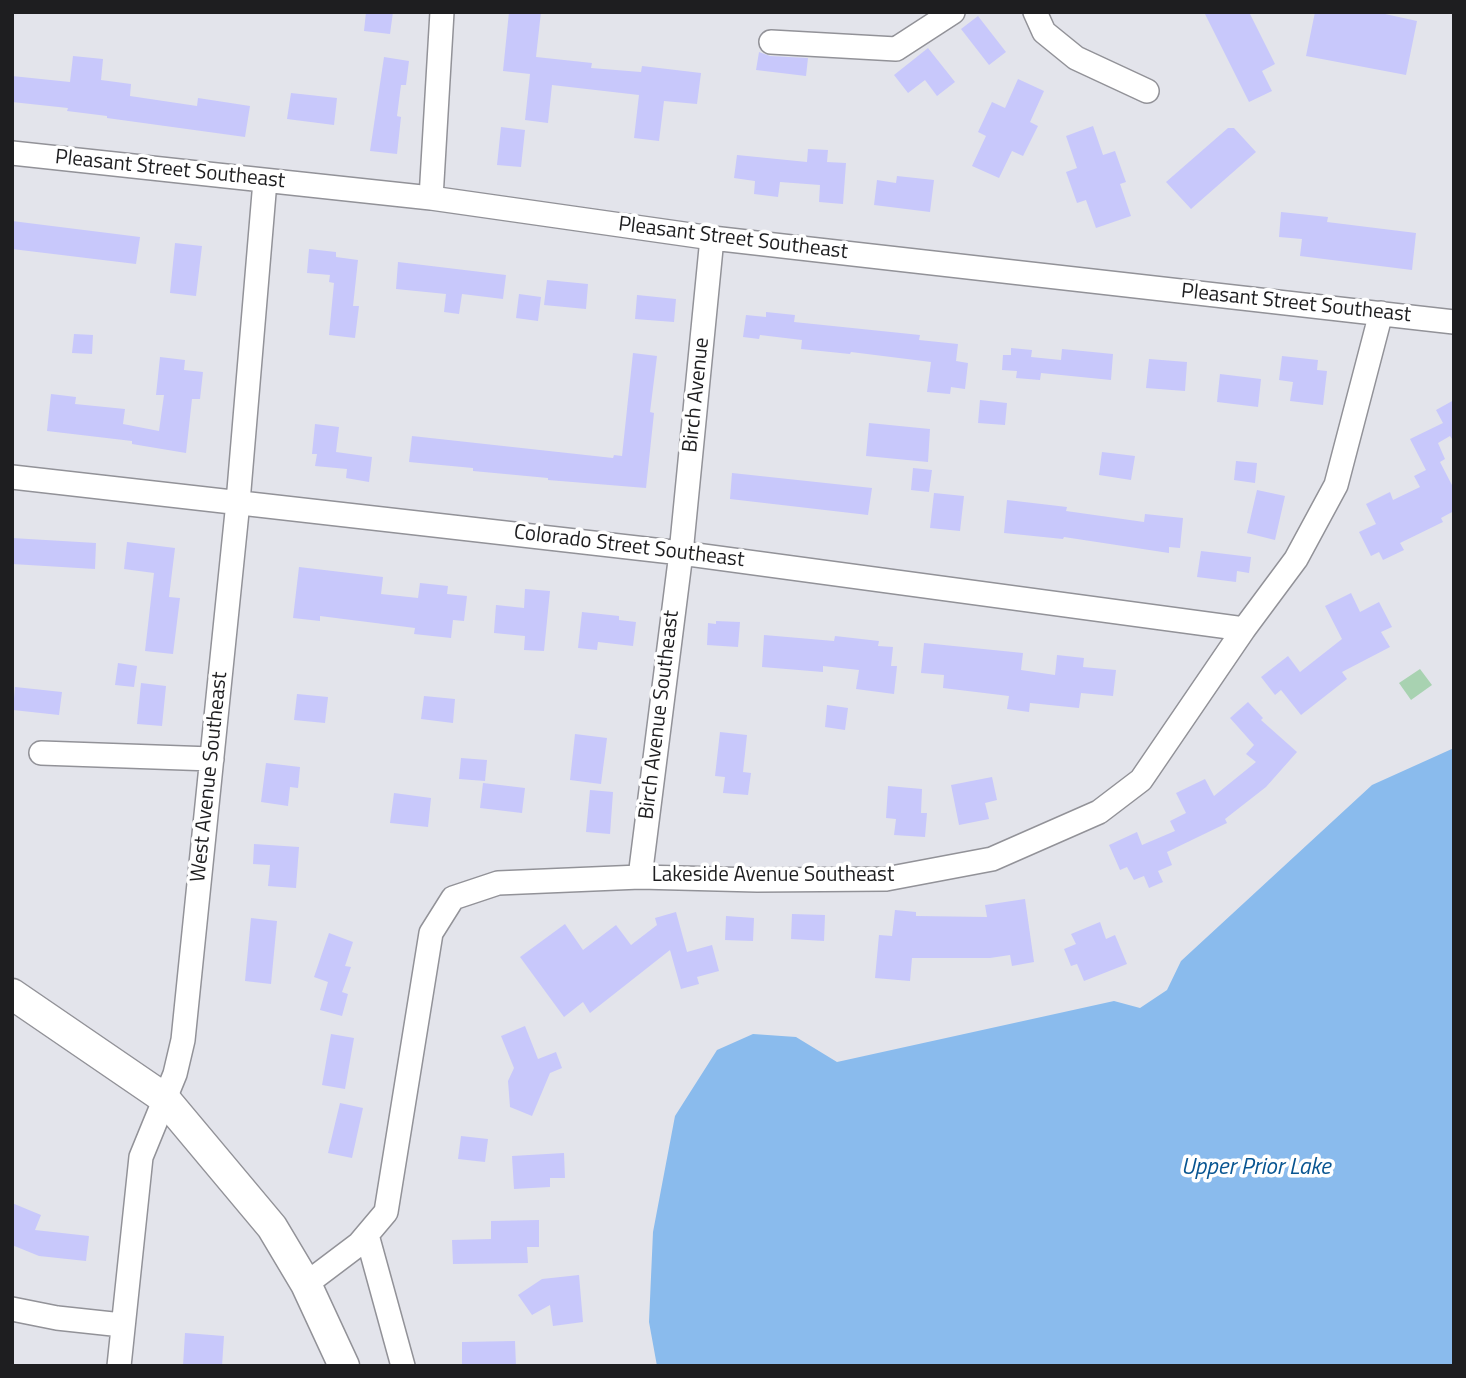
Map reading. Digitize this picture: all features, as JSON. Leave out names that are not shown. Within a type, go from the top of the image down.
[{"type":"main road","points":[[12,994],[164,1098],[272,1227],[306,1284],[344,1366]]},
{"type":"street","points":[[431,198],[442,12]]},
{"type":"street","points":[[771,42],[896,49],[953,12]]},
{"type":"street","points":[[1035,12],[1044,32],[1076,58],[1147,91]]},
{"type":"street","name":"Pleasant Street Southeast","points":[[12,153],[431,198],[712,238],[1454,322]]},
{"type":"street","name":"West Avenue Southeast","points":[[119,1366],[141,1157],[175,1074],[183,1040],[238,502],[265,181]]},
{"type":"street","name":"Birch Avenue","points":[[681,553],[712,238]]},
{"type":"street","name":"Lakeside Avenue Southeast","points":[[306,1284],[359,1244],[386,1212],[431,933],[453,898],[498,883],[640,877],[886,879],[992,859],[1099,812],[1141,780],[1244,629],[1296,559],[1336,485],[1381,313]]},
{"type":"street","name":"Colorado Street Southeast","points":[[12,477],[681,553],[1244,629]]},
{"type":"street","name":"Birch Avenue Southeast","points":[[640,877],[681,553]]},
{"type":"street","points":[[41,753],[212,759]]},
{"type":"street","points":[[367,1235],[402,1366]]},
{"type":"street","points":[[12,1309],[57,1318],[122,1325]]},
{"type":"green space","points":[[1420,669],[1432,685],[1411,700],[1399,683]]},
{"type":"water","name":"Upper Prior Lake","points":[[1454,748],[1454,1366],[657,1366],[649,1322],[653,1232],[675,1116],[717,1050],[753,1034],[796,1037],[837,1062],[1114,1001],[1140,1008],[1167,990],[1181,961],[1372,785]]},
{"type":"building","points":[[366,12],[393,12],[390,34],[364,31]]},
{"type":"building","points":[[509,12],[541,12],[536,57],[592,63],[591,68],[641,72],[642,66],[701,73],[697,104],[664,101],[659,141],[634,138],[639,95],[552,85],[548,123],[525,120],[530,74],[503,71]]},
{"type":"building","points":[[1204,12],[1249,12],[1275,64],[1262,71],[1272,91],[1249,102]]},
{"type":"building","points":[[1315,12],[1376,12],[1417,21],[1406,75],[1306,56]]},
{"type":"building","points":[[978,16],[1006,52],[989,65],[961,29]]},
{"type":"building","points":[[928,48],[955,82],[937,96],[925,80],[908,93],[894,75]]},
{"type":"building","points":[[759,52],[770,56],[808,58],[806,76],[756,70]]},
{"type":"building","points":[[73,56],[103,59],[101,80],[131,84],[130,96],[197,106],[198,98],[250,106],[245,137],[107,118],[67,111],[68,108],[12,102],[12,76],[70,82]]},
{"type":"building","points":[[384,57],[409,61],[406,85],[401,85],[397,116],[401,117],[397,154],[370,151]]},
{"type":"building","points":[[1018,79],[1044,91],[1030,122],[1038,126],[1023,156],[1012,151],[999,178],[972,166],[986,136],[978,132],[992,102],[1005,108]]},
{"type":"building","points":[[291,93],[337,98],[334,125],[287,119]]},
{"type":"building","points":[[1093,126],[1103,155],[1115,151],[1126,182],[1120,184],[1131,216],[1096,228],[1086,200],[1077,203],[1066,172],[1077,168],[1066,136]]},
{"type":"building","points":[[501,127],[525,130],[521,167],[497,165]]},
{"type":"building","points":[[1228,128],[1234,128],[1256,152],[1191,209],[1166,182]]},
{"type":"building","points":[[808,149],[828,150],[827,162],[846,163],[843,204],[819,202],[820,185],[780,182],[778,197],[754,194],[755,181],[734,178],[737,155],[807,162]]},
{"type":"building","points":[[897,176],[934,180],[930,212],[874,205],[877,180],[896,183]]},
{"type":"building","points":[[1281,212],[1328,217],[1327,222],[1416,233],[1412,270],[1300,256],[1302,239],[1279,237]]},
{"type":"building","points":[[12,221],[140,237],[136,264],[12,249]]},
{"type":"building","points":[[175,243],[202,246],[196,296],[170,293]]},
{"type":"building","points":[[309,249],[336,252],[336,257],[358,260],[353,306],[359,306],[355,338],[329,335],[334,283],[329,282],[330,275],[307,273]]},
{"type":"building","points":[[398,262],[506,275],[503,299],[462,294],[459,314],[444,312],[446,294],[396,289]]},
{"type":"building","points":[[547,280],[588,284],[586,309],[544,305]]},
{"type":"building","points":[[519,294],[541,297],[538,321],[516,318]]},
{"type":"building","points":[[637,295],[676,299],[674,322],[635,319]]},
{"type":"building","points":[[766,312],[795,315],[794,322],[920,335],[919,340],[958,344],[956,361],[968,363],[965,389],[951,387],[950,394],[927,392],[931,362],[801,349],[802,340],[760,335],[759,339],[743,337],[746,315],[766,317]]},
{"type":"building","points":[[74,334],[93,335],[92,354],[72,353]]},
{"type":"building","points":[[1011,348],[1032,350],[1031,357],[1061,360],[1062,349],[1113,354],[1111,380],[1041,373],[1040,380],[1016,378],[1017,371],[1002,370],[1003,355],[1011,355]]},
{"type":"building","points":[[633,353],[657,356],[650,412],[654,413],[646,488],[548,480],[473,471],[473,468],[409,462],[412,436],[613,458],[614,455],[622,456]]},
{"type":"building","points":[[1282,356],[1318,360],[1317,370],[1327,371],[1323,405],[1290,401],[1293,382],[1279,380]]},
{"type":"building","points":[[160,357],[185,360],[184,370],[203,372],[200,399],[192,399],[186,453],[132,444],[132,441],[47,431],[51,394],[76,397],[75,404],[125,409],[123,424],[159,431],[164,395],[156,395]]},
{"type":"building","points":[[1149,359],[1187,362],[1185,391],[1146,388]]},
{"type":"building","points":[[1220,374],[1261,379],[1258,407],[1217,402]]},
{"type":"building","points":[[980,400],[1007,403],[1005,425],[978,423]]},
{"type":"building","points":[[1454,400],[1454,442],[1450,436],[1438,443],[1445,459],[1440,462],[1454,489],[1454,511],[1441,518],[1443,522],[1400,543],[1404,550],[1383,560],[1379,552],[1371,556],[1359,532],[1376,524],[1366,504],[1390,492],[1393,500],[1420,487],[1414,476],[1426,470],[1410,439],[1443,423],[1436,410]]},
{"type":"building","points":[[869,423],[930,429],[928,462],[866,456]]},
{"type":"building","points":[[315,424],[339,427],[336,452],[372,457],[369,482],[346,478],[347,469],[315,466],[317,454],[312,454]]},
{"type":"building","points":[[1102,452],[1135,456],[1131,480],[1099,475]]},
{"type":"building","points":[[1236,461],[1257,463],[1255,483],[1234,480]]},
{"type":"building","points":[[913,468],[932,470],[929,492],[911,490]]},
{"type":"building","points":[[732,473],[872,488],[868,515],[730,499]]},
{"type":"building","points":[[1257,490],[1285,496],[1275,540],[1247,533]]},
{"type":"building","points":[[934,493],[964,496],[960,531],[930,528]]},
{"type":"building","points":[[1007,500],[1067,507],[1066,511],[1144,522],[1145,514],[1183,518],[1180,548],[1169,547],[1169,553],[1064,537],[1004,533]]},
{"type":"building","points":[[12,538],[96,543],[95,569],[12,564]]},
{"type":"building","points":[[127,542],[175,548],[169,597],[180,598],[173,654],[145,651],[154,573],[124,569]]},
{"type":"building","points":[[1201,551],[1251,557],[1249,573],[1237,571],[1236,582],[1197,577]]},
{"type":"building","points":[[299,567],[383,577],[381,594],[418,598],[420,583],[448,586],[447,594],[467,596],[464,621],[453,620],[451,638],[414,634],[415,628],[320,616],[320,621],[293,618]]},
{"type":"building","points":[[525,589],[550,591],[544,651],[524,650],[525,636],[494,633],[496,605],[524,608]]},
{"type":"building","points":[[1351,593],[1360,612],[1379,602],[1392,627],[1381,632],[1390,647],[1342,672],[1347,679],[1301,715],[1281,690],[1275,695],[1261,677],[1288,656],[1300,672],[1342,639],[1325,606]]},
{"type":"building","points":[[582,612],[619,616],[619,620],[636,622],[633,646],[598,642],[597,650],[578,648]]},
{"type":"building","points":[[716,621],[740,622],[738,647],[707,645],[708,623],[716,624]]},
{"type":"building","points":[[764,635],[834,641],[835,636],[879,641],[878,646],[893,647],[891,666],[897,666],[894,694],[856,689],[859,670],[823,666],[823,672],[762,667]]},
{"type":"building","points":[[924,643],[1023,653],[1021,670],[1055,675],[1057,655],[1084,658],[1083,667],[1116,670],[1113,696],[1081,693],[1079,708],[1030,703],[1029,712],[1007,709],[1009,696],[943,688],[944,675],[921,673]]},
{"type":"building","points":[[118,663],[137,666],[134,687],[115,685]]},
{"type":"building","points":[[141,683],[166,686],[162,726],[137,724]]},
{"type":"building","points":[[15,687],[62,692],[59,715],[13,710]]},
{"type":"building","points":[[297,694],[328,697],[325,723],[294,720]]},
{"type":"building","points":[[424,696],[455,699],[453,723],[421,719]]},
{"type":"building","points":[[1248,702],[1263,718],[1261,720],[1297,752],[1266,787],[1225,819],[1227,823],[1167,852],[1172,865],[1158,871],[1163,882],[1149,888],[1144,876],[1134,880],[1127,867],[1120,870],[1109,845],[1137,832],[1142,845],[1175,831],[1170,821],[1186,813],[1176,793],[1205,779],[1214,796],[1256,762],[1246,754],[1254,745],[1230,718]]},
{"type":"building","points":[[827,705],[848,708],[845,730],[825,727]]},
{"type":"building","points":[[720,732],[747,735],[743,772],[751,773],[748,795],[723,793],[725,777],[715,776]]},
{"type":"building","points":[[575,734],[607,738],[601,784],[570,780]]},
{"type":"building","points":[[461,758],[487,760],[485,781],[459,779]]},
{"type":"building","points":[[266,763],[300,767],[298,788],[290,787],[288,806],[261,802]]},
{"type":"building","points":[[992,777],[997,800],[985,803],[989,819],[959,825],[951,785]]},
{"type":"building","points":[[483,783],[525,788],[522,813],[480,808]]},
{"type":"building","points":[[888,786],[922,789],[921,813],[927,813],[925,837],[894,835],[896,819],[886,818]]},
{"type":"building","points":[[590,790],[613,792],[610,834],[586,832]]},
{"type":"building","points":[[394,793],[431,798],[428,827],[390,823]]},
{"type":"building","points":[[254,844],[299,847],[296,888],[268,886],[270,865],[253,864]]},
{"type":"building","points":[[1025,899],[1034,962],[1012,966],[1010,955],[990,958],[912,958],[910,981],[875,978],[879,935],[892,936],[895,910],[916,912],[916,916],[987,917],[985,905]]},
{"type":"building","points":[[676,912],[687,952],[712,945],[719,971],[697,977],[699,984],[681,989],[670,950],[590,1013],[583,1002],[564,1017],[520,957],[565,924],[583,950],[616,925],[631,945],[657,925],[655,918]]},
{"type":"building","points":[[792,914],[825,915],[824,941],[791,939]]},
{"type":"building","points":[[726,916],[754,918],[753,941],[725,940]]},
{"type":"building","points":[[251,918],[277,921],[271,984],[245,981]]},
{"type":"building","points":[[1100,922],[1106,939],[1115,935],[1127,964],[1084,981],[1077,964],[1071,966],[1064,949],[1076,944],[1071,934]]},
{"type":"building","points":[[329,933],[353,942],[345,966],[351,967],[342,992],[348,994],[342,1016],[320,1010],[328,982],[314,977]]},
{"type":"building","points":[[525,1026],[538,1059],[556,1052],[562,1068],[550,1073],[532,1116],[510,1107],[508,1081],[514,1068],[501,1036]]},
{"type":"building","points":[[331,1034],[354,1038],[345,1089],[322,1085]]},
{"type":"building","points":[[340,1103],[363,1108],[352,1158],[328,1153]]},
{"type":"building","points":[[461,1136],[488,1139],[485,1162],[458,1159]]},
{"type":"building","points":[[564,1153],[565,1178],[550,1178],[550,1187],[514,1189],[512,1156]]},
{"type":"building","points":[[12,1203],[41,1215],[35,1230],[89,1236],[86,1261],[39,1256],[12,1245]]},
{"type":"building","points":[[539,1220],[539,1247],[527,1247],[528,1263],[453,1264],[452,1240],[491,1239],[491,1221]]},
{"type":"building","points":[[579,1275],[583,1322],[553,1326],[550,1305],[532,1315],[518,1295],[542,1279]]},
{"type":"building","points":[[185,1333],[224,1336],[222,1366],[183,1366]]},
{"type":"building","points":[[515,1341],[516,1366],[462,1366],[462,1342]]}]
